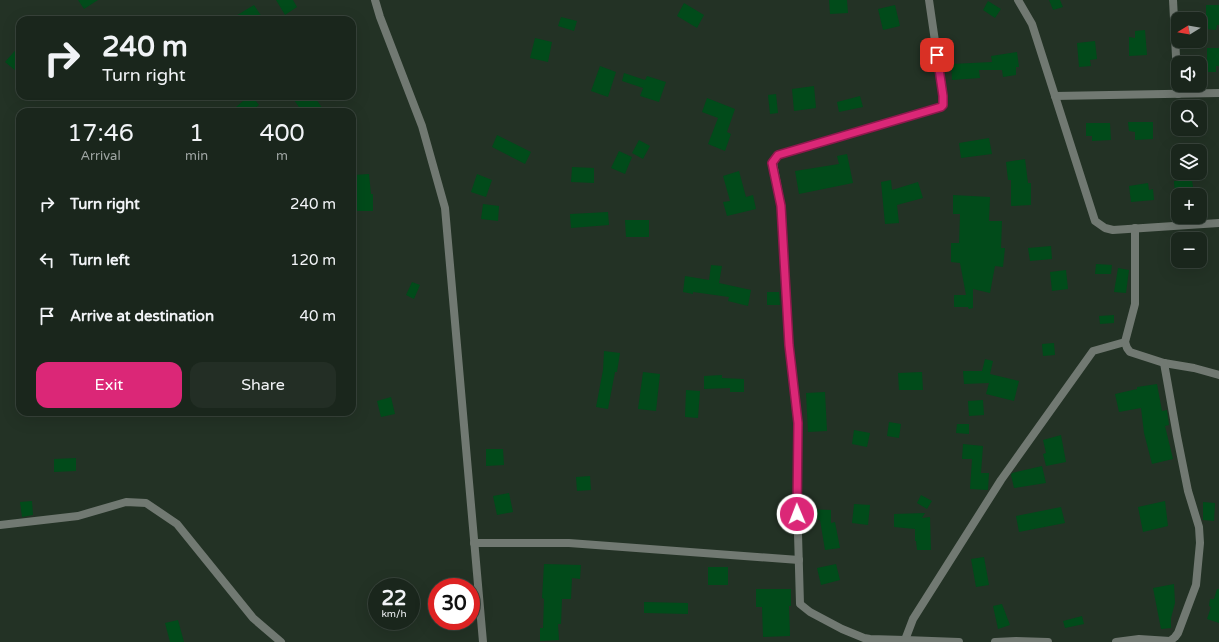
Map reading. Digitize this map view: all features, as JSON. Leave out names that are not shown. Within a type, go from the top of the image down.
[{"type":"street","points":[[375,0],[380,17],[422,126],[445,208],[483,642]]},
{"type":"street","points":[[929,0],[943,105],[941,107],[778,155],[772,163],[781,206],[789,345],[798,423],[797,498],[800,604],[810,612],[842,629],[864,638],[959,642]]},
{"type":"street","points":[[1018,0],[1032,24],[1095,221],[1105,228],[1113,230],[1219,223]]},
{"type":"street","points":[[1173,0],[1178,94]]},
{"type":"street","points":[[1055,96],[1219,93]]},
{"type":"street","points":[[1135,228],[1135,304],[1125,342],[1127,348],[1130,352],[1164,363],[1194,368],[1219,375]]},
{"type":"street","points":[[905,640],[913,619],[1001,480],[1093,351],[1125,342]]},
{"type":"street","points":[[1116,642],[1139,639],[1170,642],[1173,640],[1178,633],[1196,584],[1200,543],[1199,527],[1188,491],[1164,363]]},
{"type":"street","points":[[0,525],[78,516],[126,502],[146,503],[177,524],[253,618],[281,642]]},
{"type":"street","points":[[474,543],[569,543],[799,560]]},
{"type":"street","points":[[995,642],[1048,642]]},
{"type":"building","points":[[78,0],[98,0],[84,9]]},
{"type":"building","points":[[276,0],[293,0],[297,7],[285,15]]},
{"type":"building","points":[[829,0],[847,0],[848,13],[830,14]]},
{"type":"building","points":[[1049,0],[1060,0],[1063,7],[1053,10]]},
{"type":"building","points":[[988,1],[1001,9],[995,18],[983,10]]},
{"type":"building","points":[[684,3],[704,15],[697,28],[677,16]]},
{"type":"building","points":[[254,5],[261,16],[236,16]]},
{"type":"building","points":[[895,5],[900,26],[883,30],[878,9]]},
{"type":"building","points":[[1206,5],[1219,5],[1219,25],[1217,25],[1216,30],[1207,29]]},
{"type":"building","points":[[561,17],[577,21],[574,31],[558,26]]},
{"type":"building","points":[[1145,30],[1147,55],[1129,56],[1129,37],[1135,38],[1135,31]]},
{"type":"building","points":[[535,38],[552,42],[548,62],[530,58]]},
{"type":"building","points":[[1095,41],[1097,59],[1090,60],[1091,66],[1079,67],[1077,43]]},
{"type":"building","points":[[1207,48],[1219,48],[1219,66],[1216,66],[1216,72],[1207,72]]},
{"type":"building","points":[[16,50],[16,71],[5,62]]},
{"type":"building","points":[[1017,52],[1019,67],[1016,67],[1016,75],[1003,77],[1002,70],[979,70],[980,78],[952,80],[951,64],[992,62],[991,56]]},
{"type":"building","points":[[600,66],[616,72],[608,97],[591,91]]},
{"type":"building","points":[[624,73],[645,80],[647,76],[666,82],[659,102],[640,96],[643,88],[622,81]]},
{"type":"building","points":[[814,86],[816,108],[794,111],[792,89]]},
{"type":"building","points":[[776,94],[778,113],[770,114],[768,95]]},
{"type":"building","points":[[860,96],[863,107],[839,112],[837,102]]},
{"type":"building","points":[[707,98],[735,109],[727,132],[731,134],[725,151],[708,144],[718,118],[702,112]]},
{"type":"building","points":[[244,100],[255,100],[259,105],[255,108],[235,108]]},
{"type":"building","points":[[294,100],[317,100],[322,108],[298,108],[299,107]]},
{"type":"building","points":[[1128,122],[1153,122],[1153,139],[1135,140],[1135,132],[1129,131]]},
{"type":"building","points":[[1086,123],[1110,123],[1111,140],[1092,141],[1092,136],[1086,136]]},
{"type":"building","points":[[497,135],[531,152],[525,164],[492,147]]},
{"type":"building","points":[[1182,136],[1198,136],[1198,137]]},
{"type":"building","points":[[989,138],[992,154],[961,158],[959,143]]},
{"type":"building","points":[[639,140],[650,146],[643,159],[632,153]]},
{"type":"building","points":[[619,151],[632,157],[625,174],[611,168]]},
{"type":"building","points":[[847,154],[853,183],[799,194],[795,171],[839,164],[837,156]]},
{"type":"building","points":[[1025,159],[1028,183],[1031,183],[1031,205],[1011,206],[1011,180],[1008,180],[1006,162]]},
{"type":"building","points":[[572,167],[594,168],[594,183],[571,182]]},
{"type":"building","points":[[739,171],[746,197],[753,195],[756,209],[727,216],[723,202],[730,201],[723,176]]},
{"type":"building","points":[[369,174],[371,194],[373,194],[373,211],[356,211],[356,175]]},
{"type":"building","points":[[477,174],[492,180],[486,197],[471,192]]},
{"type":"building","points":[[891,180],[892,190],[918,182],[923,198],[897,205],[899,223],[885,224],[881,182]]},
{"type":"building","points":[[1192,180],[1193,187],[1199,188],[1174,188],[1174,181]]},
{"type":"building","points":[[1148,183],[1149,190],[1153,189],[1154,200],[1131,202],[1129,186]]},
{"type":"building","points":[[953,195],[990,197],[989,221],[1002,221],[1001,248],[1005,248],[1003,267],[995,266],[990,293],[973,289],[973,308],[969,309],[968,307],[954,307],[954,295],[966,295],[960,263],[951,262],[951,243],[959,243],[960,214],[953,214]]},
{"type":"building","points":[[483,204],[499,206],[498,221],[481,219]]},
{"type":"building","points":[[608,212],[609,225],[571,228],[570,214]]},
{"type":"building","points":[[625,220],[649,220],[649,237],[626,237]]},
{"type":"building","points":[[1051,246],[1052,259],[1030,261],[1028,248]]},
{"type":"building","points":[[1096,264],[1112,265],[1111,274],[1095,274]]},
{"type":"building","points":[[711,265],[722,266],[719,283],[751,290],[748,306],[728,301],[729,297],[683,292],[685,276],[709,280]]},
{"type":"building","points":[[1118,268],[1129,270],[1126,293],[1114,292]]},
{"type":"building","points":[[1066,270],[1068,289],[1052,291],[1050,272]]},
{"type":"building","points":[[412,282],[420,285],[414,299],[406,295]]},
{"type":"building","points":[[767,292],[779,292],[780,305],[767,305]]},
{"type":"building","points":[[1114,315],[1114,323],[1100,324],[1099,316]]},
{"type":"building","points":[[1054,343],[1055,355],[1043,356],[1042,344]]},
{"type":"building","points":[[604,351],[620,353],[608,409],[596,407],[603,370]]},
{"type":"building","points":[[985,359],[993,361],[990,374],[1019,381],[1014,401],[986,394],[989,383],[964,384],[963,371],[982,371]]},
{"type":"building","points":[[643,372],[660,374],[656,411],[638,409]]},
{"type":"building","points":[[922,372],[923,390],[899,390],[898,373]]},
{"type":"building","points":[[722,375],[722,378],[744,379],[744,392],[730,392],[730,388],[704,389],[704,376]]},
{"type":"building","points":[[1157,384],[1162,411],[1167,410],[1169,425],[1165,426],[1173,459],[1152,464],[1144,433],[1141,408],[1119,412],[1115,394],[1137,389],[1137,387]]},
{"type":"building","points":[[686,390],[700,391],[698,418],[685,417]]},
{"type":"building","points":[[825,392],[827,431],[808,432],[806,393]]},
{"type":"building","points":[[391,397],[395,414],[381,417],[377,401]]},
{"type":"building","points":[[983,400],[984,415],[969,416],[968,401]]},
{"type":"building","points":[[889,422],[901,424],[899,438],[887,436]]},
{"type":"building","points":[[957,424],[969,424],[969,434],[956,433]]},
{"type":"building","points":[[854,430],[870,433],[867,447],[852,444]]},
{"type":"building","points":[[1061,435],[1066,462],[1046,466],[1043,454],[1046,453],[1043,440]]},
{"type":"building","points":[[963,444],[983,446],[981,473],[989,473],[988,490],[970,489],[972,459],[962,459]]},
{"type":"building","points":[[486,449],[503,449],[504,465],[486,466]]},
{"type":"building","points":[[76,458],[76,471],[54,472],[54,459]]},
{"type":"building","points":[[1042,466],[1046,483],[1014,488],[1011,475],[1012,473]]},
{"type":"building","points":[[590,476],[591,490],[577,491],[576,477]]},
{"type":"building","points":[[509,493],[513,512],[497,515],[493,496]]},
{"type":"building","points":[[921,495],[932,501],[927,509],[917,503]]},
{"type":"building","points":[[32,501],[33,515],[22,517],[20,502]]},
{"type":"building","points":[[1165,501],[1168,526],[1143,532],[1138,507]]},
{"type":"building","points":[[1203,502],[1215,503],[1214,521],[1203,520]]},
{"type":"building","points":[[854,504],[870,505],[868,525],[852,523]]},
{"type":"building","points":[[1061,507],[1065,523],[1019,532],[1016,516]]},
{"type":"building","points":[[809,509],[831,510],[831,523],[835,522],[840,548],[825,550],[820,520],[809,519]]},
{"type":"building","points":[[925,513],[922,518],[930,517],[931,550],[917,550],[915,529],[894,527],[894,514]]},
{"type":"building","points":[[984,557],[989,585],[976,587],[971,559]]},
{"type":"building","points":[[544,564],[581,565],[580,579],[572,578],[571,599],[562,599],[561,624],[558,624],[559,640],[540,641],[540,628],[543,628],[544,599],[542,598]]},
{"type":"building","points":[[836,564],[840,580],[821,585],[817,568]]},
{"type":"building","points":[[708,567],[728,567],[728,585],[708,585]]},
{"type":"building","points":[[1174,584],[1175,603],[1171,618],[1171,628],[1161,629],[1153,588]]},
{"type":"building","points":[[756,589],[791,589],[791,606],[789,606],[790,636],[763,637],[762,607],[756,607]]},
{"type":"building","points":[[1217,589],[1219,589],[1219,623],[1207,619],[1211,607],[1209,606],[1210,599],[1214,599]]},
{"type":"building","points":[[644,602],[688,603],[688,614],[644,613]]},
{"type":"building","points":[[1002,604],[1010,625],[998,629],[993,606]]},
{"type":"building","points":[[1082,616],[1084,624],[1065,628],[1063,621]]},
{"type":"building","points":[[178,620],[184,642],[170,642],[165,623]]},
{"type":"route","points":[[797,514],[798,423],[789,345],[781,206],[772,163],[778,155],[941,107],[943,105],[943,96],[937,55]]}]
